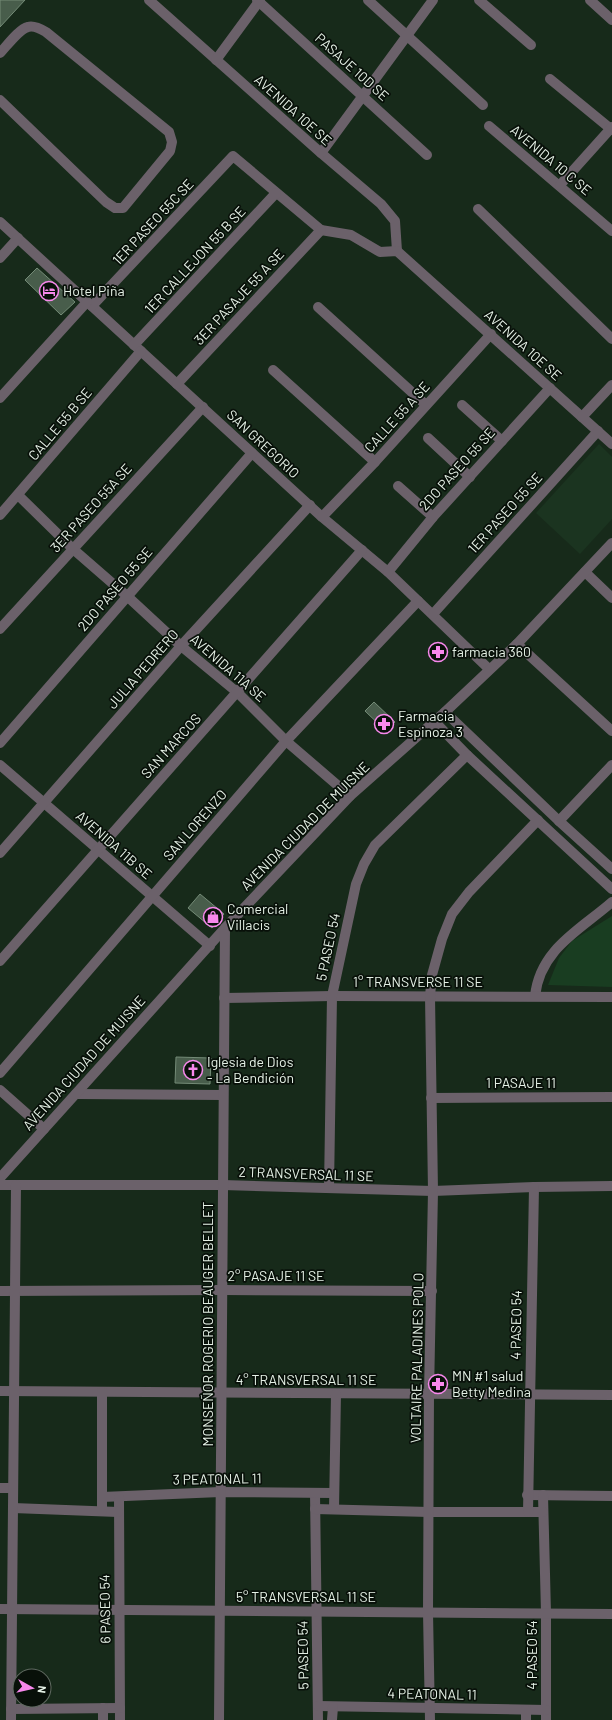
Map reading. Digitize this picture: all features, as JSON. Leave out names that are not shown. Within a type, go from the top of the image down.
[{"type":"street","name":"AVENIDA 10E SE","points":[[149,0],[321,153],[381,204],[395,221],[397,251],[612,444]]},
{"type":"street","points":[[216,60],[259,0]]},
{"type":"street","name":"PASAJE 10D SE","points":[[259,0],[427,155]]},
{"type":"street","points":[[368,0],[483,105]]},
{"type":"street","points":[[321,153],[433,0]]},
{"type":"street","points":[[479,0],[531,45]]},
{"type":"street","points":[[590,0],[612,20]]},
{"type":"street","points":[[0,53],[22,30],[28,26],[36,27],[46,32],[169,132],[172,142],[170,151],[123,208],[115,208],[106,202],[2,106]]},
{"type":"street","points":[[550,79],[612,129],[560,185]]},
{"type":"street","name":"AVENIDA 10 C SE","points":[[489,126],[560,185],[612,231]]},
{"type":"street","name":"1ER PASEO 55C SE","points":[[0,398],[233,156],[276,193]]},
{"type":"street","points":[[276,193],[321,230],[351,235],[380,252],[397,251]]},
{"type":"street","name":"1ER CALLEJON 55 B SE","points":[[138,348],[276,193]]},
{"type":"street","points":[[478,209],[612,339]]},
{"type":"street","name":"SAN GREGORIO","points":[[0,222],[322,517],[388,572],[489,669]]},
{"type":"street","name":"3ER PASAJE 55 A SE","points":[[177,384],[321,230]]},
{"type":"street","points":[[0,258],[18,238]]},
{"type":"street","points":[[318,307],[426,405]]},
{"type":"street","name":"CALLE 55 A SE","points":[[322,517],[375,462],[491,334]]},
{"type":"street","name":"CALLE 55 B SE","points":[[1,512],[18,495],[138,348]]},
{"type":"street","points":[[273,370],[375,462]]},
{"type":"street","points":[[582,416],[612,385]]},
{"type":"street","name":"2DO PASEO 55 SE","points":[[388,572],[433,517],[550,388]]},
{"type":"street","points":[[462,405],[502,441]]},
{"type":"street","name":"3ER PASEO 55A SE","points":[[0,629],[203,407]]},
{"type":"street","name":"1ER PASEO 55 SE","points":[[433,614],[598,431]]},
{"type":"street","points":[[428,438],[470,477]]},
{"type":"street","name":"2DO PASEO 55 SE","points":[[0,743],[252,453]]},
{"type":"street","points":[[398,486],[433,517]]},
{"type":"street","name":"AVENIDA 11A SE","points":[[18,495],[73,549],[181,646],[238,693],[286,741],[350,796]]},
{"type":"street","name":"JULIA PEDRERO","points":[[0,853],[181,646],[310,505]]},
{"type":"street","name":"AVENIDA CIUDAD DE MUISNE","points":[[0,1178],[225,928],[350,796],[435,722],[516,644],[612,543]]},
{"type":"street","name":"SAN MARCOS","points":[[0,961],[238,693],[362,550]]},
{"type":"street","points":[[585,572],[612,598]]},
{"type":"street","name":"SAN LORENZO","points":[[0,1073],[286,741],[418,601]]},
{"type":"street","points":[[516,644],[612,731]]},
{"type":"street","points":[[445,712],[559,821],[612,869]]},
{"type":"street","points":[[435,722],[467,755],[612,889]]},
{"type":"street","name":"5 PASEO 54","points":[[329,1188],[332,996],[356,884],[364,864],[375,845],[467,755]]},
{"type":"street","name":"AVENIDA 11B SE","points":[[0,765],[210,946]]},
{"type":"street","points":[[559,821],[612,765]]},
{"type":"street","name":"VOLTAIRE PALADINES POLO","points":[[430,1720],[428,1612],[429,1394],[433,1191],[430,996],[432,975],[442,939],[452,914],[470,892],[538,820]]},
{"type":"street","points":[[535,996],[538,978],[543,966],[558,945],[612,902]]},
{"type":"street","name":"MONSEÑOR ROGERIO BEAUGER BELLET","points":[[219,1720],[225,928]]},
{"type":"street","name":"1° TRANSVERSE 11 SE","points":[[224,998],[332,996],[612,997]]},
{"type":"street","points":[[0,1090],[44,1129]]},
{"type":"street","points":[[76,1094],[223,1095]]},
{"type":"street","name":"1 PASAJE 11","points":[[431,1098],[612,1097]]},
{"type":"street","name":"2 TRANSVERSAL 11 SE","points":[[0,1185],[223,1185],[433,1191],[612,1186]]},
{"type":"street","points":[[11,1720],[16,1185]]},
{"type":"street","name":"4 PASEO 54","points":[[528,1512],[527,1495],[534,1187]]},
{"type":"street","name":"2° PASAJE 11 SE","points":[[0,1291],[223,1290],[432,1292]]},
{"type":"street","name":"4° TRANSVERSAL 11 SE","points":[[0,1391],[221,1394],[612,1395]]},
{"type":"street","points":[[102,1392],[102,1511]]},
{"type":"street","points":[[334,1509],[336,1394]]},
{"type":"street","points":[[0,1488],[13,1488]]},
{"type":"street","name":"3 PEATONAL 11","points":[[102,1497],[220,1492],[334,1493]]},
{"type":"street","name":"5 PASEO 54","points":[[315,1493],[318,1720]]},
{"type":"street","points":[[527,1495],[612,1496]]},
{"type":"street","name":"4 PASEO 54","points":[[543,1495],[546,1613],[546,1715]]},
{"type":"street","name":"6 PASEO 54","points":[[119,1497],[120,1720]]},
{"type":"street","points":[[13,1508],[118,1512]]},
{"type":"street","points":[[315,1509],[429,1512],[543,1512]]},
{"type":"street","name":"5° TRANSVERSAL 11 SE","points":[[0,1608],[612,1614]]},
{"type":"street","name":"4 PEATONAL 11","points":[[318,1706],[430,1708],[526,1715],[546,1715]]},
{"type":"street","points":[[332,1720],[333,1707]]},
{"type":"street","points":[[11,1708],[120,1708]]},
{"type":"street","points":[[103,1708],[103,1720]]},
{"type":"shaded area","points":[[599,444],[612,457],[612,519],[580,554],[536,513]]},
{"type":"shaded area","points":[[612,916],[612,987],[548,985],[559,958],[572,941]]},
{"type":"building","points":[[0,0],[25,0],[0,27]]},
{"type":"building","name":"Hotel Piña","points":[[37,268],[75,302],[61,315],[25,280]]},
{"type":"building","points":[[374,702],[395,722],[386,731],[365,711]]},
{"type":"building","points":[[200,894],[224,914],[212,928],[188,908]]},
{"type":"building","name":"Iglesia de Dios - La Bendición","points":[[176,1057],[211,1058],[210,1084],[175,1083]]},
{"type":"place","name":"Hotel Piña","points":[[49,291]]},
{"type":"place","name":"farmacia 360","points":[[438,652]]},
{"type":"place","name":"Farmacia Espinoza 3","points":[[384,724]]},
{"type":"place","name":"Comercial Villacis","points":[[213,917]]},
{"type":"place","name":"Iglesia de Dios - La Bendición","points":[[193,1070]]},
{"type":"place","name":"MN #1 salud Betty Medina","points":[[438,1384]]}]
